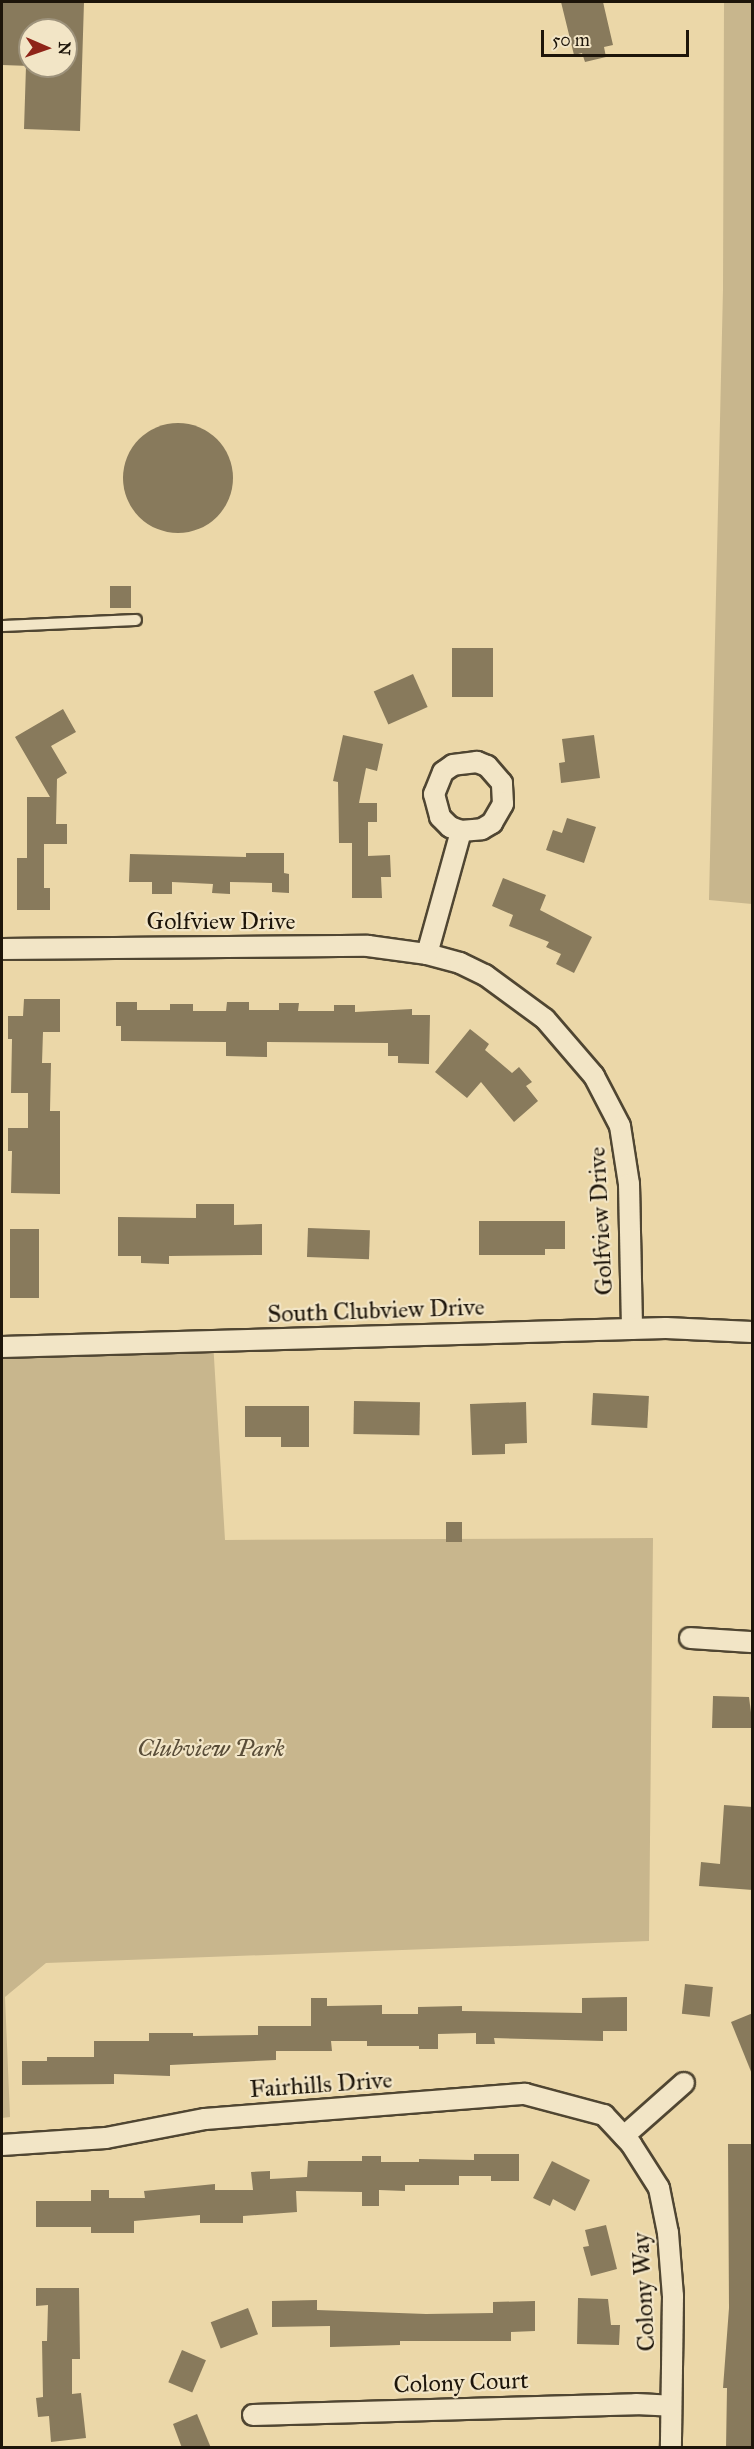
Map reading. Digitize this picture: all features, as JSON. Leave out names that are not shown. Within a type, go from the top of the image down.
[{"type":"street","points":[[427,954],[461,831]]},
{"type":"street","name":"Golfview Drive","points":[[2,949],[368,945],[427,954],[460,963],[485,975],[545,1019],[594,1076],[620,1126],[628,1184],[632,1329]]},
{"type":"street","name":"South Clubview Drive","points":[[2,1347],[632,1329],[753,1332]]},
{"type":"street","points":[[690,1638],[753,1642]]},
{"type":"street","points":[[628,2140],[684,2083]]},
{"type":"street","name":"Fairhills Drive","points":[[2,2145],[106,2138],[205,2119],[525,2094],[604,2115],[628,2140]]},
{"type":"street","name":"Colony Way","points":[[628,2140],[659,2188],[669,2233],[673,2296],[671,2448]]},
{"type":"street","name":"Colony Court","points":[[253,2415],[636,2404],[671,2406]]},
{"type":"lane","points":[[2,626],[136,620]]},
{"type":"green space","points":[[724,2],[752,2],[752,904],[709,900],[723,289]]},
{"type":"green space","name":"Clubview Park","points":[[213,1341],[225,1540],[653,1538],[649,1941],[46,1963],[5,1997],[10,2117],[2,2118],[2,1347]]},
{"type":"building","points":[[2,2],[84,2],[80,131],[24,129],[26,78],[78,78],[78,18],[18,18],[18,66],[2,65]]},
{"type":"building","points":[[561,2],[603,2],[613,45],[604,47],[606,57],[585,62],[582,53],[574,55]]},
{"type":"building","points":[[178,423],[199,428],[217,439],[228,457],[233,478],[228,499],[217,517],[199,528],[178,533],[157,528],[139,517],[128,499],[123,478],[128,457],[139,439],[157,428]]},
{"type":"building","points":[[110,586],[131,586],[131,608],[110,608]]},
{"type":"building","points":[[452,648],[493,648],[493,697],[452,697]]},
{"type":"building","points":[[413,674],[428,707],[388,724],[374,691]]},
{"type":"building","points":[[63,709],[76,732],[51,746],[67,773],[57,779],[56,824],[67,824],[67,844],[44,844],[44,888],[50,888],[50,910],[17,910],[17,858],[27,858],[27,797],[50,797],[15,737]]},
{"type":"building","points":[[343,735],[383,744],[377,771],[366,768],[359,803],[377,803],[377,822],[368,822],[368,856],[390,855],[391,877],[381,877],[382,898],[352,898],[352,843],[339,843],[338,782],[333,781]]},
{"type":"building","points":[[594,735],[600,778],[561,783],[559,763],[565,762],[562,739]]},
{"type":"building","points":[[567,818],[596,827],[584,863],[546,850],[553,830],[562,833]]},
{"type":"building","points":[[246,853],[284,853],[284,873],[289,874],[289,893],[272,892],[272,883],[230,882],[230,894],[212,893],[213,884],[172,882],[172,894],[152,894],[152,882],[129,882],[130,854],[246,857]]},
{"type":"building","points":[[503,878],[546,895],[540,910],[592,937],[574,973],[556,964],[561,954],[546,947],[549,942],[509,926],[513,915],[492,906]]},
{"type":"building","points":[[24,999],[60,999],[60,1032],[43,1032],[42,1063],[51,1063],[50,1111],[60,1111],[60,1194],[11,1193],[12,1151],[8,1151],[8,1128],[28,1128],[28,1093],[11,1093],[12,1039],[8,1039],[8,1016],[23,1016]]},
{"type":"building","points":[[116,1002],[137,1002],[137,1010],[170,1010],[170,1004],[193,1004],[193,1011],[226,1011],[227,1002],[249,1002],[249,1010],[279,1010],[279,1003],[299,1003],[298,1011],[334,1011],[334,1005],[355,1005],[355,1012],[412,1009],[412,1015],[430,1015],[429,1064],[398,1063],[398,1056],[388,1056],[388,1043],[267,1042],[267,1057],[226,1056],[226,1042],[121,1041],[121,1026],[116,1026]]},
{"type":"building","points":[[470,1029],[489,1044],[485,1050],[512,1073],[519,1067],[532,1082],[526,1086],[538,1101],[514,1122],[481,1082],[467,1098],[435,1072]]},
{"type":"building","points":[[196,1204],[234,1204],[234,1225],[262,1224],[262,1255],[169,1256],[169,1264],[141,1263],[141,1256],[118,1256],[118,1217],[196,1218]]},
{"type":"building","points":[[479,1221],[565,1221],[565,1249],[545,1249],[545,1255],[479,1255]]},
{"type":"building","points":[[308,1228],[370,1230],[369,1259],[307,1257]]},
{"type":"building","points":[[10,1229],[39,1229],[39,1298],[10,1298]]},
{"type":"building","points":[[593,1393],[649,1396],[647,1428],[591,1425]]},
{"type":"building","points":[[354,1401],[420,1402],[419,1435],[353,1434]]},
{"type":"building","points":[[526,1402],[527,1443],[505,1444],[505,1454],[472,1455],[470,1404]]},
{"type":"building","points":[[245,1406],[309,1406],[309,1447],[281,1447],[281,1437],[245,1437]]},
{"type":"building","points":[[446,1522],[462,1522],[462,1542],[446,1542]]},
{"type":"building","points":[[713,1696],[749,1697],[753,1728],[712,1728]]},
{"type":"building","points":[[724,1805],[753,1807],[753,1890],[699,1886],[701,1862],[720,1864]]},
{"type":"building","points":[[685,1984],[713,1987],[710,2017],[682,2014]]},
{"type":"building","points":[[627,1997],[627,2031],[603,2031],[603,2041],[494,2038],[495,2044],[476,2044],[476,2033],[438,2034],[438,2049],[419,2049],[419,2046],[367,2046],[367,2041],[331,2041],[332,2051],[276,2051],[276,2060],[170,2065],[170,2076],[114,2074],[114,2084],[22,2085],[22,2061],[47,2061],[47,2057],[94,2057],[94,2041],[149,2041],[149,2033],[193,2033],[193,2036],[258,2035],[258,2026],[311,2026],[311,1998],[327,1998],[327,2006],[382,2005],[382,2014],[418,2014],[418,2007],[462,2006],[462,2011],[582,2013],[582,1998]]},
{"type":"building","points":[[753,2013],[753,2073],[752,2074],[731,2022]]},
{"type":"building","points":[[728,2144],[753,2144],[753,2448],[726,2448],[727,2388],[723,2388],[729,2308]]},
{"type":"building","points":[[474,2154],[519,2154],[519,2181],[491,2181],[491,2176],[459,2176],[459,2185],[405,2185],[405,2191],[379,2190],[379,2206],[362,2206],[362,2192],[296,2191],[297,2212],[243,2216],[243,2223],[200,2223],[200,2215],[134,2221],[134,2233],[91,2233],[91,2227],[36,2227],[36,2201],[91,2201],[91,2190],[109,2190],[109,2198],[145,2198],[144,2191],[215,2184],[215,2190],[253,2190],[251,2172],[270,2171],[270,2179],[307,2177],[308,2161],[362,2161],[362,2156],[381,2156],[381,2162],[419,2162],[419,2159],[474,2160]]},
{"type":"building","points":[[552,2161],[590,2180],[575,2211],[553,2199],[550,2206],[533,2198]]},
{"type":"building","points":[[606,2225],[617,2269],[591,2276],[583,2247],[589,2246],[585,2230]]},
{"type":"building","points":[[36,2288],[79,2288],[80,2359],[72,2359],[72,2394],[81,2393],[86,2438],[51,2442],[49,2416],[38,2417],[36,2398],[43,2397],[42,2341],[47,2341],[48,2305],[36,2306]]},
{"type":"building","points":[[578,2298],[608,2299],[611,2325],[620,2325],[619,2345],[577,2344]]},
{"type":"building","points":[[317,2300],[317,2310],[426,2314],[493,2313],[493,2302],[535,2301],[535,2331],[511,2332],[511,2341],[400,2341],[400,2345],[330,2347],[330,2326],[272,2327],[272,2301]]},
{"type":"building","points":[[248,2308],[258,2334],[221,2348],[211,2322]]},
{"type":"building","points":[[182,2350],[206,2360],[192,2392],[168,2382]]},
{"type":"building","points":[[197,2414],[211,2448],[182,2448],[173,2424]]}]
